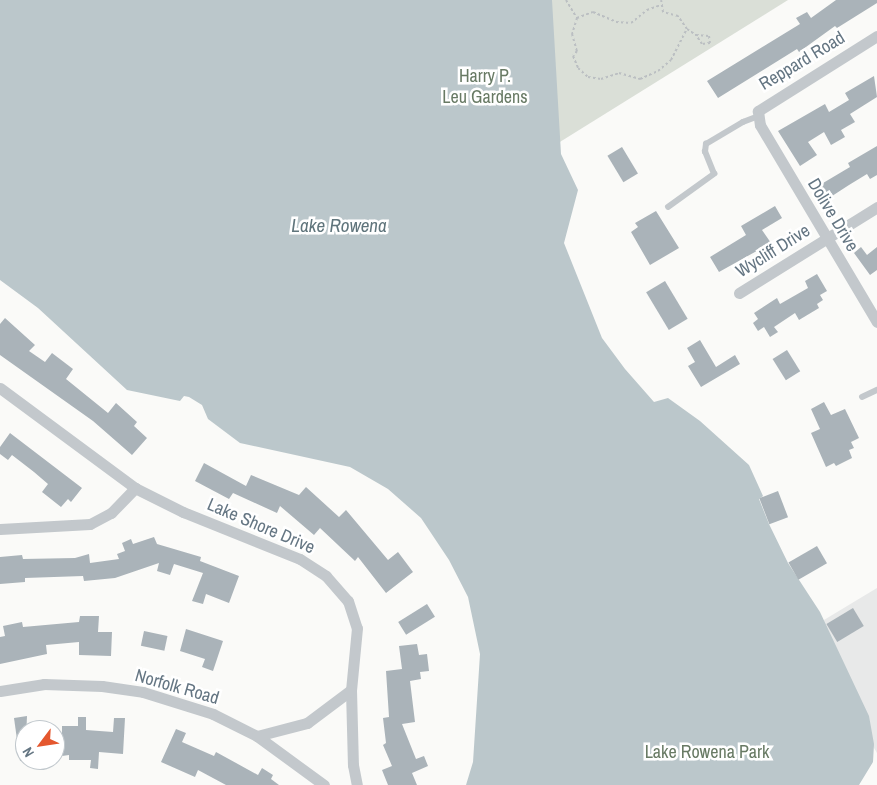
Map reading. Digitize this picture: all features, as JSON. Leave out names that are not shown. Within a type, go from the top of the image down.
[{"type":"street","name":"Reppard Road","points":[[759,120],[758,110],[764,104],[877,36]]},
{"type":"street","name":"Dolive Drive","points":[[759,120],[826,238],[877,322]]},
{"type":"street","name":"Wycliff Drive","points":[[738,294],[877,207]]},
{"type":"street","name":"Lake Shore Drive","points":[[0,388],[135,488],[183,512],[300,559],[326,576],[348,601],[357,628],[351,690],[353,765],[357,785]]},
{"type":"street","points":[[0,528],[90,524],[111,513],[135,488]]},
{"type":"street","name":"Norfolk Road","points":[[0,691],[44,684],[102,686],[143,692],[212,714],[257,736],[324,785]]},
{"type":"street","points":[[257,736],[307,723],[351,690]]},
{"type":"lane","points":[[668,207],[714,174],[705,152],[706,144],[759,120]]},
{"type":"lane","points":[[862,397],[877,390]]},
{"type":"path","points":[[566,0],[577,18],[572,34],[577,51],[573,56],[578,68],[588,77],[600,79],[620,73],[640,79],[658,71],[680,48],[687,29]]},
{"type":"path","points":[[661,0],[663,12],[678,16],[687,29],[696,35],[702,44],[710,43],[709,36],[696,35]]},
{"type":"path","points":[[577,18],[593,12],[616,22],[631,23],[647,10],[661,6]]},
{"type":"shaded area","points":[[877,588],[877,753],[804,632]]},
{"type":"green space","name":"Harry P. Leu Gardens","points":[[329,0],[788,0],[457,206]]},
{"type":"water","name":"Lake Rowena","points":[[0,0],[552,0],[561,154],[578,190],[564,243],[602,338],[625,369],[654,402],[668,398],[700,421],[749,465],[763,496],[759,499],[769,524],[788,563],[820,612],[869,716],[874,744],[873,762],[859,785],[466,785],[473,762],[480,654],[468,597],[449,560],[421,518],[388,489],[350,467],[240,443],[208,419],[202,405],[189,397],[184,396],[180,401],[127,390],[38,308],[0,280]]},
{"type":"building","points":[[836,0],[877,0],[877,3],[837,28],[835,26],[799,52],[797,49],[718,98],[707,81],[800,24],[796,18],[807,12],[811,18]]},
{"type":"building","points":[[874,76],[877,97],[850,114],[855,122],[841,130],[845,137],[831,145],[824,132],[808,142],[817,155],[800,166],[778,131],[825,104],[829,112],[849,100],[845,93]]},
{"type":"building","points":[[877,146],[877,175],[870,179],[867,174],[829,198],[833,205],[826,209],[813,189],[850,167],[848,163]]},
{"type":"building","points":[[622,147],[638,174],[623,182],[607,156]]},
{"type":"building","points":[[775,206],[782,218],[762,230],[771,243],[719,272],[710,257],[746,235],[741,226]]},
{"type":"building","points":[[656,211],[679,248],[650,265],[631,232],[638,227],[635,223]]},
{"type":"building","points":[[861,247],[867,255],[877,247],[877,270],[870,275],[854,253]]},
{"type":"building","points":[[817,274],[827,291],[820,295],[823,300],[817,304],[819,308],[799,320],[795,313],[774,327],[778,332],[770,337],[764,327],[758,331],[753,323],[758,319],[754,313],[777,298],[780,304],[808,288],[805,281]]},
{"type":"building","points":[[665,281],[688,319],[669,330],[646,292]]},
{"type":"building","points":[[5,318],[35,345],[29,351],[45,362],[52,353],[73,369],[66,379],[108,413],[116,403],[137,422],[134,426],[147,438],[132,455],[93,421],[0,355],[0,324]]},
{"type":"building","points":[[700,340],[716,367],[735,355],[740,364],[701,387],[688,366],[695,362],[687,348]]},
{"type":"building","points":[[787,350],[800,371],[786,380],[773,359]]},
{"type":"building","points":[[824,402],[831,415],[845,409],[859,438],[851,442],[854,448],[849,450],[852,458],[836,466],[834,463],[826,467],[811,433],[820,429],[811,409]]},
{"type":"building","points":[[10,433],[82,488],[71,502],[68,499],[61,507],[42,492],[48,484],[12,455],[8,460],[0,454],[0,447]]},
{"type":"building","points":[[204,463],[246,486],[251,475],[299,495],[306,487],[339,517],[346,510],[388,560],[398,552],[413,572],[386,593],[358,557],[355,561],[320,528],[314,535],[280,506],[277,513],[233,493],[229,499],[195,481]]},
{"type":"building","points":[[778,491],[788,517],[769,524],[759,498]]},
{"type":"building","points":[[154,537],[157,544],[201,557],[200,561],[239,576],[229,603],[206,594],[203,604],[192,601],[203,573],[174,564],[170,575],[157,571],[159,563],[115,578],[84,581],[83,576],[25,578],[25,582],[0,584],[0,557],[22,555],[23,559],[75,558],[89,554],[90,563],[119,559],[117,554],[125,551],[122,543],[131,539],[133,544]]},
{"type":"building","points":[[817,546],[827,563],[798,580],[788,562]]},
{"type":"building","points":[[427,604],[435,617],[406,635],[398,622]]},
{"type":"building","points":[[853,608],[864,626],[837,642],[826,624]]},
{"type":"building","points":[[80,616],[99,616],[98,632],[112,632],[111,656],[79,655],[79,642],[46,645],[47,654],[0,664],[0,637],[5,636],[3,626],[22,622],[23,627],[79,622]]},
{"type":"building","points":[[186,629],[223,641],[213,671],[202,667],[205,659],[180,651]]},
{"type":"building","points":[[144,631],[167,636],[164,651],[141,646]]},
{"type":"building","points":[[417,644],[419,655],[427,654],[429,671],[420,672],[421,679],[410,681],[415,722],[402,724],[416,759],[424,756],[428,766],[412,773],[417,785],[388,785],[382,770],[392,766],[383,745],[386,743],[383,718],[389,717],[386,671],[402,669],[399,646]]},
{"type":"building","points":[[27,716],[27,720],[15,720],[15,725],[14,718]]},
{"type":"building","points":[[78,717],[86,717],[86,730],[113,732],[114,718],[125,718],[123,754],[99,752],[98,769],[90,768],[91,760],[69,760],[69,755],[65,756],[65,726],[78,726]]},
{"type":"building","points":[[176,729],[186,733],[182,742],[214,756],[216,752],[258,775],[262,768],[273,775],[271,779],[279,785],[226,785],[198,770],[195,777],[161,762]]},
{"type":"park label","name":"Lake Rowena Park","points":[[707,752]]}]
